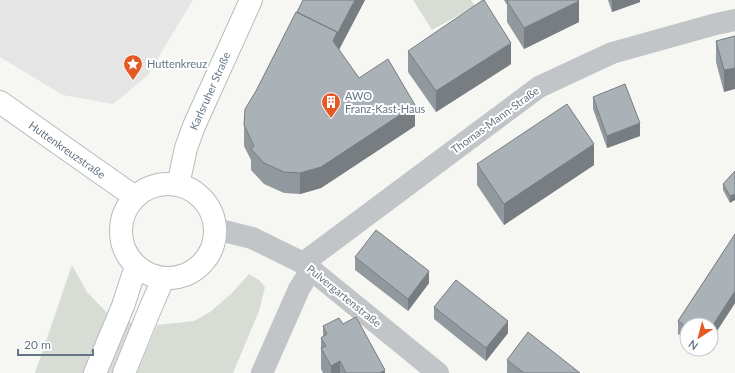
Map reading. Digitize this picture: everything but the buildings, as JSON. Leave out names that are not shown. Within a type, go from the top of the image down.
[{"type":"main road","name":"Karlsruher Straße","points":[[178,185],[186,148],[194,126],[252,0]]},
{"type":"main road","name":"Huttenkreuzstraße","points":[[0,102],[135,197]]},
{"type":"main road","points":[[159,185],[178,185],[190,189],[202,198],[212,213],[216,229],[214,246],[200,267],[189,274],[176,278],[163,279],[146,273],[136,266],[124,249],[121,234],[123,215],[135,197],[143,191],[159,185]]},
{"type":"main road","points":[[95,373],[123,306],[136,266]]},
{"type":"main road","points":[[124,373],[163,279]]},
{"type":"street","name":"Thomas-Mann-Straße","points":[[307,266],[538,87],[612,53],[735,20]]},
{"type":"street","name":"Pulvergartenstraße","points":[[216,229],[252,238],[307,266],[438,373]]},
{"type":"street","points":[[262,373],[299,289],[307,266]]},
{"type":"shaded area","points":[[0,0],[193,0],[147,76],[113,104],[63,95],[0,57]]},
{"type":"shaded area","points":[[413,0],[471,0],[475,6],[432,30]]},
{"type":"shaded area","points":[[72,265],[87,292],[109,315],[85,373],[35,373]]},
{"type":"shaded area","points":[[249,274],[259,280],[265,287],[259,311],[233,373],[137,373],[157,325],[194,321],[210,312],[232,293]]},
{"type":"shaded area","points":[[125,320],[136,325],[116,373],[103,373]]},
{"type":"place","name":"Huttenkreuz","points":[[133,81]]},
{"type":"place","name":"AWO Franz-Kast-Haus","points":[[331,119]]}]
